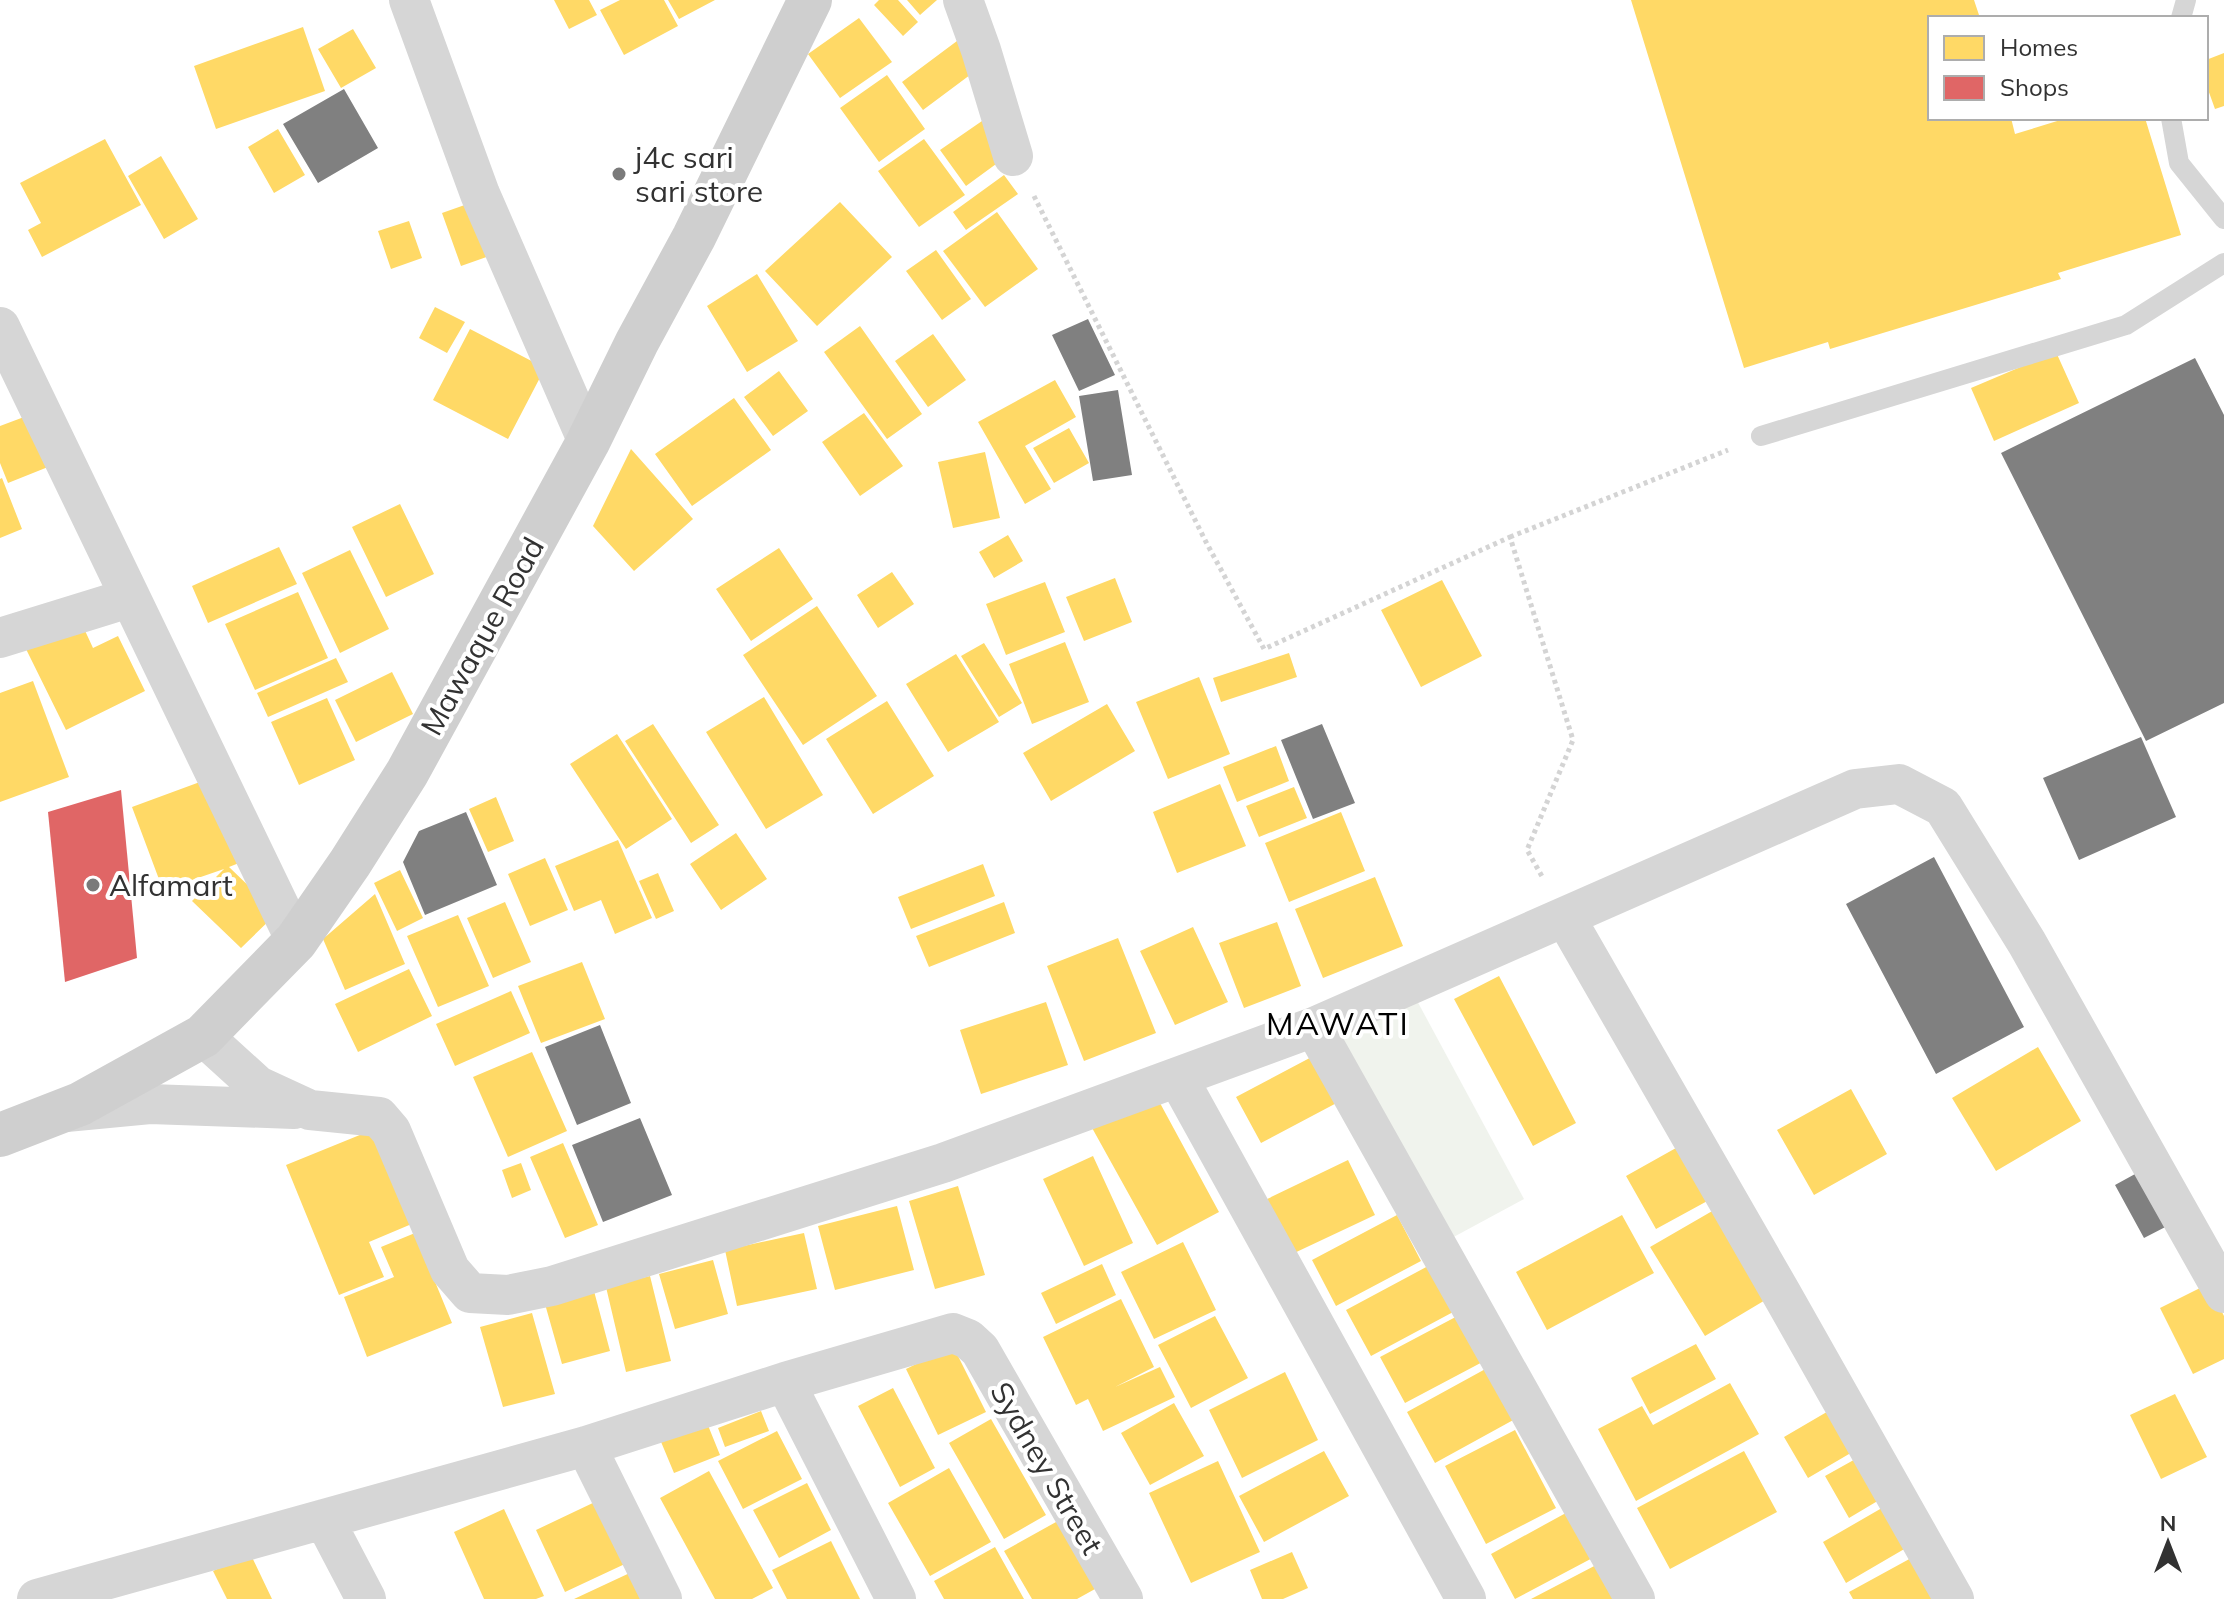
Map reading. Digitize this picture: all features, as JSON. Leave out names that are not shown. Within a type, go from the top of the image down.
[{"type":"main road","name":"Mawaque Road","points":[[0,1135],[80,1104],[203,1036],[296,941],[407,773],[588,442],[637,342],[694,237],[810,0]]},
{"type":"street","points":[[409,0],[480,194],[588,442]]},
{"type":"street","points":[[963,0],[1013,156]]},
{"type":"street","points":[[0,327],[296,941]]},
{"type":"street","points":[[0,638],[129,598]]},
{"type":"street","points":[[58,1113],[150,1104],[310,1110],[379,1117],[391,1131],[450,1270],[470,1293],[508,1295],[552,1286],[943,1163],[1178,1078],[1314,1027],[1855,789],[1899,784],[1943,807],[2027,943],[2224,1293]]},
{"type":"street","points":[[1565,917],[1954,1599]]},
{"type":"street","points":[[1314,1027],[1635,1599]]},
{"type":"street","points":[[203,1036],[258,1086],[310,1110]]},
{"type":"street","points":[[1178,1078],[1466,1599]]},
{"type":"street","name":"Sydney Street","points":[[785,1382],[953,1333],[968,1339],[980,1350],[1123,1599]]},
{"type":"street","points":[[37,1599],[586,1446],[785,1382],[896,1599]]},
{"type":"street","points":[[586,1446],[662,1599]]},
{"type":"street","points":[[324,1519],[366,1599]]},
{"type":"lane","points":[[2171,120],[2179,163],[2224,219]]},
{"type":"lane","points":[[1761,436],[2126,325],[2224,263]]},
{"type":"path","points":[[1013,156],[1206,542],[1264,649],[1510,537],[1761,436]]},
{"type":"path","points":[[1510,537],[1573,740],[1527,850],[1565,917]]},
{"type":"shaded area","points":[[1415,997],[1524,1199],[1448,1240],[1338,1038]]},
{"type":"building: Homes","points":[[554,0],[589,0],[597,15],[569,29]]},
{"type":"building: Homes","points":[[620,0],[664,0],[678,26],[624,55],[600,10]]},
{"type":"building: Homes","points":[[668,0],[715,0],[679,19]]},
{"type":"building: Homes","points":[[879,0],[898,0],[918,22],[903,36],[874,5]]},
{"type":"building: Homes","points":[[907,0],[937,0],[920,15]]},
{"type":"building: Homes","points":[[1631,0],[1974,0],[1979,16],[1928,16],[1928,120],[2012,120],[2015,134],[2060,120],[2146,120],[2181,235],[2058,273],[2061,279],[1830,349],[1828,342],[1744,368]]},
{"type":"building: Homes","points":[[859,18],[892,62],[840,98],[808,54]]},
{"type":"building: Homes","points":[[303,27],[325,91],[216,129],[194,66]]},
{"type":"building: Homes","points":[[353,29],[376,68],[341,88],[318,49]]},
{"type":"building: Homes","points":[[957,41],[978,69],[923,110],[902,82]]},
{"type":"building: Homes","points":[[2224,53],[2224,106],[2215,109],[2208,90],[2208,59]]},
{"type":"building: Homes","points":[[887,75],[925,129],[879,162],[840,108]]},
{"type":"building: Homes","points":[[982,121],[1007,156],[966,186],[940,150]]},
{"type":"building: Homes","points":[[278,129],[305,175],[274,193],[248,147]]},
{"type":"building: Homes","points":[[105,139],[141,205],[42,257],[28,230],[41,223],[20,183]]},
{"type":"building: Homes","points":[[924,139],[965,195],[919,227],[878,171]]},
{"type":"building: Homes","points":[[161,156],[198,219],[164,239],[128,176]]},
{"type":"building: Homes","points":[[1004,175],[1018,194],[966,230],[953,212]]},
{"type":"building: Homes","points":[[476,201],[495,254],[461,266],[442,213]]},
{"type":"building: Homes","points":[[840,202],[892,257],[817,326],[765,271]]},
{"type":"building: Homes","points":[[997,212],[1038,269],[985,307],[943,251]]},
{"type":"building: Homes","points":[[409,221],[422,258],[391,269],[378,231]]},
{"type":"building: Homes","points":[[936,250],[971,299],[942,320],[906,271]]},
{"type":"building: Homes","points":[[757,274],[798,341],[747,372],[707,306]]},
{"type":"building: Homes","points":[[435,307],[465,322],[447,353],[419,338]]},
{"type":"building: Homes","points":[[860,326],[922,414],[887,439],[824,352]]},
{"type":"building: Homes","points":[[470,329],[545,368],[508,439],[433,400]]},
{"type":"building: Homes","points":[[933,334],[966,380],[928,407],[895,361]]},
{"type":"building: Homes","points":[[2056,352],[2079,403],[1994,441],[1971,388]]},
{"type":"building: Homes","points":[[779,371],[808,411],[773,436],[744,397]]},
{"type":"building: Homes","points":[[1055,380],[1076,417],[1025,446],[1051,489],[1025,504],[978,422]]},
{"type":"building: Homes","points":[[734,398],[771,450],[692,506],[655,454]]},
{"type":"building: Homes","points":[[864,413],[903,466],[860,496],[822,442]]},
{"type":"building: Homes","points":[[32,414],[53,465],[8,483],[0,463],[0,426]]},
{"type":"building: Homes","points":[[1069,428],[1089,463],[1054,483],[1033,448]]},
{"type":"building: Homes","points":[[631,449],[693,519],[634,571],[593,526]]},
{"type":"building: Homes","points":[[985,452],[1000,518],[953,528],[938,462]]},
{"type":"building: Homes","points":[[0,479],[22,529],[0,538]]},
{"type":"building: Homes","points":[[400,504],[434,574],[386,597],[352,527]]},
{"type":"building: Homes","points":[[1008,535],[1023,561],[994,578],[979,552]]},
{"type":"building: Homes","points":[[279,547],[297,584],[208,623],[192,586]]},
{"type":"building: Homes","points":[[779,548],[813,599],[751,641],[716,589]]},
{"type":"building: Homes","points":[[350,550],[389,629],[340,653],[302,573]]},
{"type":"building: Homes","points":[[892,572],[914,604],[878,628],[857,595]]},
{"type":"building: Homes","points":[[1115,578],[1132,622],[1084,641],[1066,597]]},
{"type":"building: Homes","points":[[1442,580],[1482,656],[1421,687],[1381,610]]},
{"type":"building: Homes","points":[[1045,582],[1065,632],[1006,655],[986,604]]},
{"type":"building: Homes","points":[[298,592],[328,658],[255,690],[225,624]]},
{"type":"building: Homes","points":[[817,606],[877,696],[803,745],[743,655]]},
{"type":"building: Homes","points":[[81,622],[93,648],[118,636],[145,691],[66,730],[26,649]]},
{"type":"building: Homes","points":[[1065,642],[1089,702],[1032,724],[1009,664]]},
{"type":"building: Homes","points":[[984,643],[1022,703],[999,717],[961,656]]},
{"type":"building: Homes","points":[[1289,653],[1297,677],[1221,702],[1213,678]]},
{"type":"building: Homes","points":[[956,654],[999,722],[948,752],[906,684]]},
{"type":"building: Homes","points":[[336,658],[348,682],[268,717],[257,693]]},
{"type":"building: Homes","points":[[392,672],[413,714],[356,742],[335,700]]},
{"type":"building: Homes","points":[[1199,677],[1230,754],[1168,779],[1136,702]]},
{"type":"building: Homes","points":[[33,681],[69,777],[0,802],[0,693]]},
{"type":"building: Homes","points":[[764,697],[823,795],[766,829],[706,732]]},
{"type":"building: Homes","points":[[327,698],[355,760],[299,785],[271,722]]},
{"type":"building: Homes","points":[[887,701],[934,776],[873,814],[826,739]]},
{"type":"building: Homes","points":[[1107,704],[1135,751],[1051,801],[1023,753]]},
{"type":"building: Homes","points":[[653,724],[719,825],[691,843],[625,741]]},
{"type":"building: Homes","points":[[617,734],[672,819],[626,849],[570,764]]},
{"type":"building: Homes","points":[[1276,746],[1289,781],[1237,802],[1223,767]]},
{"type":"building: Homes","points":[[208,779],[239,863],[229,867],[277,913],[241,948],[192,901],[224,869],[163,890],[132,807]]},
{"type":"building: Homes","points":[[1220,784],[1246,846],[1177,873],[1153,812]]},
{"type":"building: Homes","points":[[1294,787],[1307,818],[1259,837],[1246,806]]},
{"type":"building: Homes","points":[[496,797],[514,841],[488,852],[469,809]]},
{"type":"building: Homes","points":[[1341,812],[1365,871],[1289,902],[1265,843]]},
{"type":"building: Homes","points":[[736,833],[767,879],[721,910],[690,864]]},
{"type":"building: Homes","points":[[618,840],[652,918],[615,934],[601,900],[574,911],[555,866]]},
{"type":"building: Homes","points":[[545,858],[568,910],[530,926],[508,874]]},
{"type":"building: Homes","points":[[983,864],[995,896],[911,929],[898,897]]},
{"type":"building: Homes","points":[[400,870],[423,918],[397,931],[374,883]]},
{"type":"building: Homes","points":[[658,873],[674,911],[656,919],[639,881]]},
{"type":"building: Homes","points":[[1375,877],[1403,946],[1323,978],[1295,909]]},
{"type":"building: Homes","points":[[375,894],[405,964],[345,990],[323,939]]},
{"type":"building: Homes","points":[[505,902],[531,962],[493,978],[467,918]]},
{"type":"building: Homes","points":[[1004,902],[1015,933],[929,967],[916,936]]},
{"type":"building: Homes","points":[[458,915],[489,986],[438,1007],[407,936]]},
{"type":"building: Homes","points":[[1277,922],[1301,986],[1244,1008],[1219,943]]},
{"type":"building: Homes","points":[[1193,927],[1228,1002],[1175,1025],[1140,951]]},
{"type":"building: Homes","points":[[1118,938],[1156,1033],[1084,1061],[1047,966]]},
{"type":"building: Homes","points":[[582,962],[605,1019],[541,1043],[518,986]]},
{"type":"building: Homes","points":[[409,969],[432,1016],[358,1052],[335,1004]]},
{"type":"building: Homes","points":[[1499,976],[1576,1123],[1533,1146],[1454,999]]},
{"type":"building: Homes","points":[[511,991],[530,1033],[455,1066],[436,1024]]},
{"type":"building: Homes","points":[[1046,1002],[1068,1065],[981,1094],[960,1030]]},
{"type":"building: Homes","points":[[2038,1047],[2081,1121],[1996,1171],[1952,1098]]},
{"type":"building: Homes","points":[[532,1052],[567,1131],[508,1157],[473,1077]]},
{"type":"building: Homes","points":[[1321,1052],[1346,1098],[1261,1143],[1236,1097]]},
{"type":"building: Homes","points":[[1851,1089],[1887,1154],[1814,1195],[1777,1130]]},
{"type":"building: Homes","points":[[1154,1092],[1219,1212],[1157,1245],[1091,1126]]},
{"type":"building: Homes","points":[[377,1128],[414,1223],[369,1242],[384,1277],[339,1295],[286,1165]]},
{"type":"building: Homes","points":[[1692,1139],[1722,1193],[1656,1229],[1626,1176]]},
{"type":"building: Homes","points":[[563,1143],[598,1225],[565,1238],[530,1157]]},
{"type":"building: Homes","points":[[1093,1156],[1133,1243],[1084,1266],[1043,1179]]},
{"type":"building: Homes","points":[[1348,1160],[1375,1215],[1290,1255],[1263,1201]]},
{"type":"building: Homes","points":[[521,1163],[531,1190],[512,1198],[502,1170]]},
{"type":"building: Homes","points":[[958,1186],[985,1275],[935,1289],[909,1201]]},
{"type":"building: Homes","points":[[897,1206],[914,1270],[835,1290],[818,1226]]},
{"type":"building: Homes","points":[[1714,1210],[1767,1299],[1705,1336],[1650,1247]]},
{"type":"building: Homes","points":[[1397,1215],[1421,1261],[1336,1306],[1312,1260]]},
{"type":"building: Homes","points":[[1622,1215],[1654,1273],[1547,1330],[1516,1272]]},
{"type":"building: Homes","points":[[415,1233],[452,1323],[367,1357],[344,1297],[394,1277],[381,1247]]},
{"type":"building: Homes","points":[[804,1233],[817,1289],[737,1306],[725,1250]]},
{"type":"building: Homes","points":[[1183,1242],[1216,1310],[1154,1339],[1121,1272]]},
{"type":"building: Homes","points":[[713,1260],[728,1314],[675,1329],[659,1274]]},
{"type":"building: Homes","points":[[1102,1264],[1116,1295],[1056,1324],[1041,1293]]},
{"type":"building: Homes","points":[[1430,1265],[1455,1311],[1371,1356],[1346,1310]]},
{"type":"building: Homes","points":[[650,1276],[671,1361],[626,1372],[606,1287]]},
{"type":"building: Homes","points":[[2208,1284],[2224,1316],[2224,1359],[2193,1374],[2160,1308]]},
{"type":"building: Homes","points":[[594,1291],[610,1351],[562,1364],[545,1304]]},
{"type":"building: Homes","points":[[1121,1299],[1154,1367],[1115,1387],[1160,1367],[1175,1397],[1103,1431],[1088,1399],[1076,1405],[1043,1337]]},
{"type":"building: Homes","points":[[1465,1312],[1490,1358],[1405,1403],[1380,1357]]},
{"type":"building: Homes","points":[[532,1313],[555,1394],[503,1407],[480,1327]]},
{"type":"building: Homes","points":[[1215,1316],[1248,1378],[1191,1408],[1158,1345]]},
{"type":"building: Homes","points":[[1696,1344],[1716,1379],[1650,1414],[1631,1378]]},
{"type":"building: Homes","points":[[953,1346],[986,1412],[938,1435],[906,1369]]},
{"type":"building: Homes","points":[[1500,1361],[1528,1412],[1435,1463],[1407,1412]]},
{"type":"building: Homes","points":[[1285,1372],[1318,1440],[1242,1478],[1209,1410]]},
{"type":"building: Homes","points":[[1730,1383],[1759,1434],[1636,1501],[1598,1429],[1642,1406],[1653,1425]]},
{"type":"building: Homes","points":[[893,1388],[935,1468],[900,1487],[858,1406]]},
{"type":"building: Homes","points":[[2175,1394],[2207,1457],[2161,1479],[2130,1415]]},
{"type":"building: Homes","points":[[1174,1403],[1204,1456],[1150,1485],[1121,1433]]},
{"type":"building: Homes","points":[[1837,1406],[1861,1447],[1808,1478],[1784,1437]]},
{"type":"building: Homes","points":[[761,1411],[769,1431],[725,1447],[718,1428]]},
{"type":"building: Homes","points":[[705,1418],[720,1455],[674,1473],[659,1437]]},
{"type":"building: Homes","points":[[991,1419],[1046,1515],[1004,1539],[949,1443]]},
{"type":"building: Homes","points":[[1515,1430],[1556,1508],[1486,1544],[1445,1466]]},
{"type":"building: Homes","points":[[777,1431],[802,1479],[743,1509],[718,1461]]},
{"type":"building: Homes","points":[[1324,1451],[1349,1496],[1264,1542],[1239,1496]]},
{"type":"building: Homes","points":[[1744,1451],[1777,1512],[1670,1569],[1637,1508]]},
{"type":"building: Homes","points":[[1868,1452],[1891,1493],[1849,1518],[1825,1476]]},
{"type":"building: Homes","points":[[1218,1461],[1260,1552],[1191,1583],[1149,1493]]},
{"type":"building: Homes","points":[[949,1468],[991,1542],[930,1576],[888,1503]]},
{"type":"building: Homes","points":[[709,1471],[773,1588],[752,1599],[715,1599],[660,1498]]},
{"type":"building: Homes","points":[[807,1483],[831,1530],[779,1558],[753,1510]]},
{"type":"building: Homes","points":[[597,1501],[627,1563],[565,1592],[536,1530]]},
{"type":"building: Homes","points":[[1894,1501],[1918,1541],[1846,1583],[1823,1542]]},
{"type":"building: Homes","points":[[1575,1508],[1600,1554],[1515,1599],[1491,1554]]},
{"type":"building: Homes","points":[[504,1509],[544,1596],[536,1599],[484,1599],[454,1532]]},
{"type":"building: Homes","points":[[1065,1517],[1104,1584],[1077,1599],[1032,1599],[1004,1551]]},
{"type":"building: Homes","points":[[831,1541],[860,1599],[787,1599],[772,1570]]},
{"type":"building: Homes","points":[[995,1547],[1024,1599],[944,1599],[934,1581]]},
{"type":"building: Homes","points":[[1292,1552],[1308,1588],[1283,1599],[1262,1599],[1250,1570]]},
{"type":"building: Homes","points":[[250,1553],[272,1599],[227,1599],[213,1571]]},
{"type":"building: Homes","points":[[1913,1557],[1937,1599],[1853,1599],[1849,1592]]},
{"type":"building: Homes","points":[[1600,1563],[1620,1599],[1531,1599]]},
{"type":"building: Homes","points":[[634,1571],[647,1599],[574,1599]]},
{"type":"building: Shops","name":"Alfamart","points":[[121,790],[137,958],[65,982],[48,812]]},
{"type":"building: Other","points":[[344,89],[378,148],[318,183],[283,124]]},
{"type":"building: Other","points":[[1088,319],[1115,375],[1079,391],[1052,335]]},
{"type":"building: Other","points":[[2195,358],[2224,415],[2224,703],[2146,741],[2001,453]]},
{"type":"building: Other","points":[[1118,390],[1132,475],[1093,481],[1079,396]]},
{"type":"building: Other","points":[[1322,724],[1355,803],[1313,819],[1281,740]]},
{"type":"building: Other","points":[[2141,737],[2176,817],[2079,860],[2043,778]]},
{"type":"building: Other","points":[[466,812],[497,885],[425,915],[403,862],[419,831]]},
{"type":"building: Other","points":[[1934,857],[2024,1027],[1936,1074],[1846,904]]},
{"type":"building: Other","points":[[600,1025],[631,1103],[577,1125],[545,1047]]},
{"type":"building: Other","points":[[640,1118],[672,1195],[603,1222],[572,1145]]},
{"type":"building: Other","points":[[2146,1168],[2175,1222],[2144,1238],[2115,1185]]},
{"type":"place","name":"j4c sari sari store","points":[[619,174]]},
{"type":"place","name":"Alfamart","points":[[93,885]]},
{"type":"district","name":"MAWATI","points":[[1338,1023]]}]
